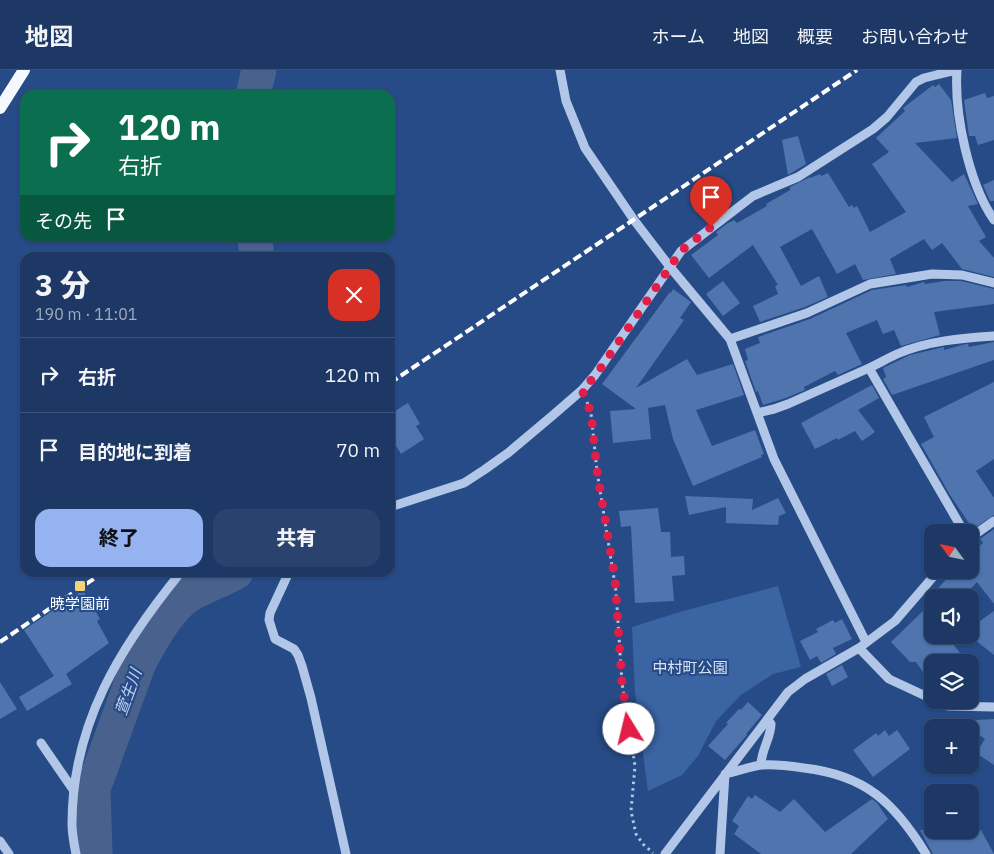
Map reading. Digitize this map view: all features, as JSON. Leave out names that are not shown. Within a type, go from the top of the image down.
[{"type":"main road","points":[[0,108],[24,70]]},
{"type":"street","points":[[560,70],[566,101],[585,148],[634,220],[730,339],[774,459],[862,645],[889,679],[924,696]]},
{"type":"street","points":[[395,504],[464,483],[508,453],[582,390],[596,375],[681,251],[753,196],[798,177],[873,129],[887,118],[916,82],[924,78],[957,70],[956,88],[962,137],[986,209],[994,220]]},
{"type":"street","points":[[730,339],[807,314],[870,284],[932,274],[962,274],[994,283]]},
{"type":"street","points":[[757,413],[788,404],[895,355],[918,348],[963,339],[994,336]]},
{"type":"street","points":[[869,368],[959,524]]},
{"type":"street","points":[[979,532],[994,521]]},
{"type":"street","points":[[76,854],[72,825],[74,791],[83,743],[94,708],[129,640],[177,577]]},
{"type":"street","points":[[287,577],[270,613],[269,620],[275,639],[294,649],[302,666],[346,854]]},
{"type":"street","points":[[665,854],[788,692],[796,684],[862,645],[895,621],[931,579]]},
{"type":"street","points":[[979,707],[994,707]]},
{"type":"street","points":[[761,765],[762,752],[771,731],[771,724],[768,720]]},
{"type":"street","points":[[41,743],[74,791]]},
{"type":"street","points":[[725,774],[761,765],[822,770],[839,775],[863,785],[880,796],[916,838],[926,854]]},
{"type":"street","points":[[720,854],[725,774]]},
{"type":"street","points":[[0,841],[9,854]]},
{"type":"path","points":[[582,390],[591,413],[597,471],[616,591],[622,683],[635,766],[631,804],[632,816],[639,840],[654,854]]},
{"type":"green space","name":"中村町公園","points":[[778,586],[801,667],[773,674],[741,695],[716,721],[698,756],[682,775],[648,791],[635,692],[632,627],[683,611]]},
{"type":"building","points":[[939,84],[951,100],[957,138],[915,143],[952,182],[964,174],[978,204],[968,206],[986,237],[979,241],[994,258],[994,277],[962,269],[942,243],[932,250],[924,239],[890,259],[896,274],[863,280],[855,264],[837,274],[812,229],[780,247],[801,286],[819,276],[828,297],[760,322],[753,306],[778,294],[775,286],[778,285],[753,245],[709,278],[691,255],[718,235],[716,232],[728,223],[734,220],[737,223],[767,206],[766,204],[790,190],[790,187],[820,174],[821,176],[828,173],[849,207],[852,205],[854,208],[857,206],[870,232],[906,212],[872,164],[889,152],[876,138],[905,111],[903,108],[933,85],[935,87]]},
{"type":"building","points":[[985,93],[987,98],[994,96],[994,140],[978,145],[975,136],[969,136],[964,100]]},
{"type":"building","points":[[798,136],[806,164],[788,175],[782,140]]},
{"type":"building","points":[[994,180],[994,201],[990,201],[983,185]]},
{"type":"building","points":[[723,281],[740,303],[723,316],[706,294]]},
{"type":"building","points":[[961,281],[994,289],[994,304],[934,312],[940,335],[901,346],[894,330],[883,334],[877,320],[846,333],[862,364],[838,375],[835,371],[804,387],[805,390],[763,405],[758,391],[756,392],[745,361],[748,360],[745,349],[760,343],[758,337],[810,319],[872,290],[906,285],[907,287],[924,282],[925,284]]},
{"type":"building","points":[[673,289],[691,302],[680,318],[684,320],[636,388],[687,359],[697,375],[733,364],[744,395],[696,410],[712,446],[755,430],[764,454],[761,455],[762,457],[693,486],[673,439],[665,405],[648,408],[651,439],[613,443],[610,411],[636,409],[602,384]]},
{"type":"building","points":[[994,342],[994,360],[892,395],[883,379],[886,377],[883,368],[910,355],[944,347],[944,350],[966,344],[969,347]]},
{"type":"building","points":[[994,382],[994,459],[976,471],[994,498],[994,515],[979,525],[970,524],[950,495],[921,444],[934,437],[924,417]]},
{"type":"building","points":[[872,385],[879,398],[858,410],[875,432],[862,441],[855,431],[815,449],[801,423]]},
{"type":"building","points":[[408,403],[420,424],[416,426],[424,439],[401,454],[395,444],[395,411]]},
{"type":"building","points":[[685,496],[753,499],[752,510],[778,498],[786,513],[779,516],[778,525],[726,523],[726,507],[689,515]]},
{"type":"building","points":[[658,508],[661,532],[670,532],[671,557],[684,556],[685,575],[672,576],[674,601],[635,603],[631,526],[621,527],[619,511]]},
{"type":"building","points":[[994,529],[994,604],[977,582],[970,589],[937,589],[947,579],[979,579],[979,546],[983,543],[980,539]]},
{"type":"building","points":[[83,590],[100,619],[97,621],[109,643],[66,674],[72,684],[27,711],[19,697],[54,676],[24,630]]},
{"type":"building","points":[[924,610],[924,644],[953,644],[961,654],[924,654],[924,674],[916,662],[910,662],[891,642]]},
{"type":"building","points":[[994,611],[994,655],[979,643],[979,622]]},
{"type":"building","points":[[842,619],[852,639],[833,648],[836,654],[821,663],[817,656],[810,660],[800,641],[818,632],[816,629],[833,620],[835,623]]},
{"type":"building","points":[[842,665],[848,677],[832,686],[826,674]]},
{"type":"building","points":[[0,682],[17,709],[0,719]]},
{"type":"building","points":[[748,702],[762,715],[725,760],[708,746],[728,724],[726,723]]},
{"type":"building","points":[[994,719],[994,765],[979,755],[979,748],[985,739],[979,735],[979,720]]},
{"type":"building","points":[[885,730],[889,736],[897,730],[910,749],[873,777],[853,750],[876,733],[878,736]]},
{"type":"building","points":[[755,795],[780,812],[794,799],[825,832],[872,799],[888,819],[851,854],[761,854],[734,834],[739,826],[732,821],[748,796],[752,799]]},
{"type":"building","points":[[979,830],[981,830],[994,854],[933,854],[925,839],[979,839]]},
{"type":"waterway","name":"萱生川","points":[[254,90],[259,70]]},
{"type":"waterway","name":"萱生川","points":[[255,242],[256,252]]},
{"type":"waterway","name":"萱生川","points":[[95,854],[93,789],[138,665],[160,626],[175,607],[190,594],[226,577]]},
{"type":"railway","points":[[395,380],[857,70]]},
{"type":"railway","points":[[0,642],[97,577]]},
{"type":"place","name":"暁学園前","points":[[80,586]]},
{"type":"route","points":[[629,729],[622,683],[615,579],[597,471],[591,413],[582,390],[596,375],[681,251],[711,227]]}]
